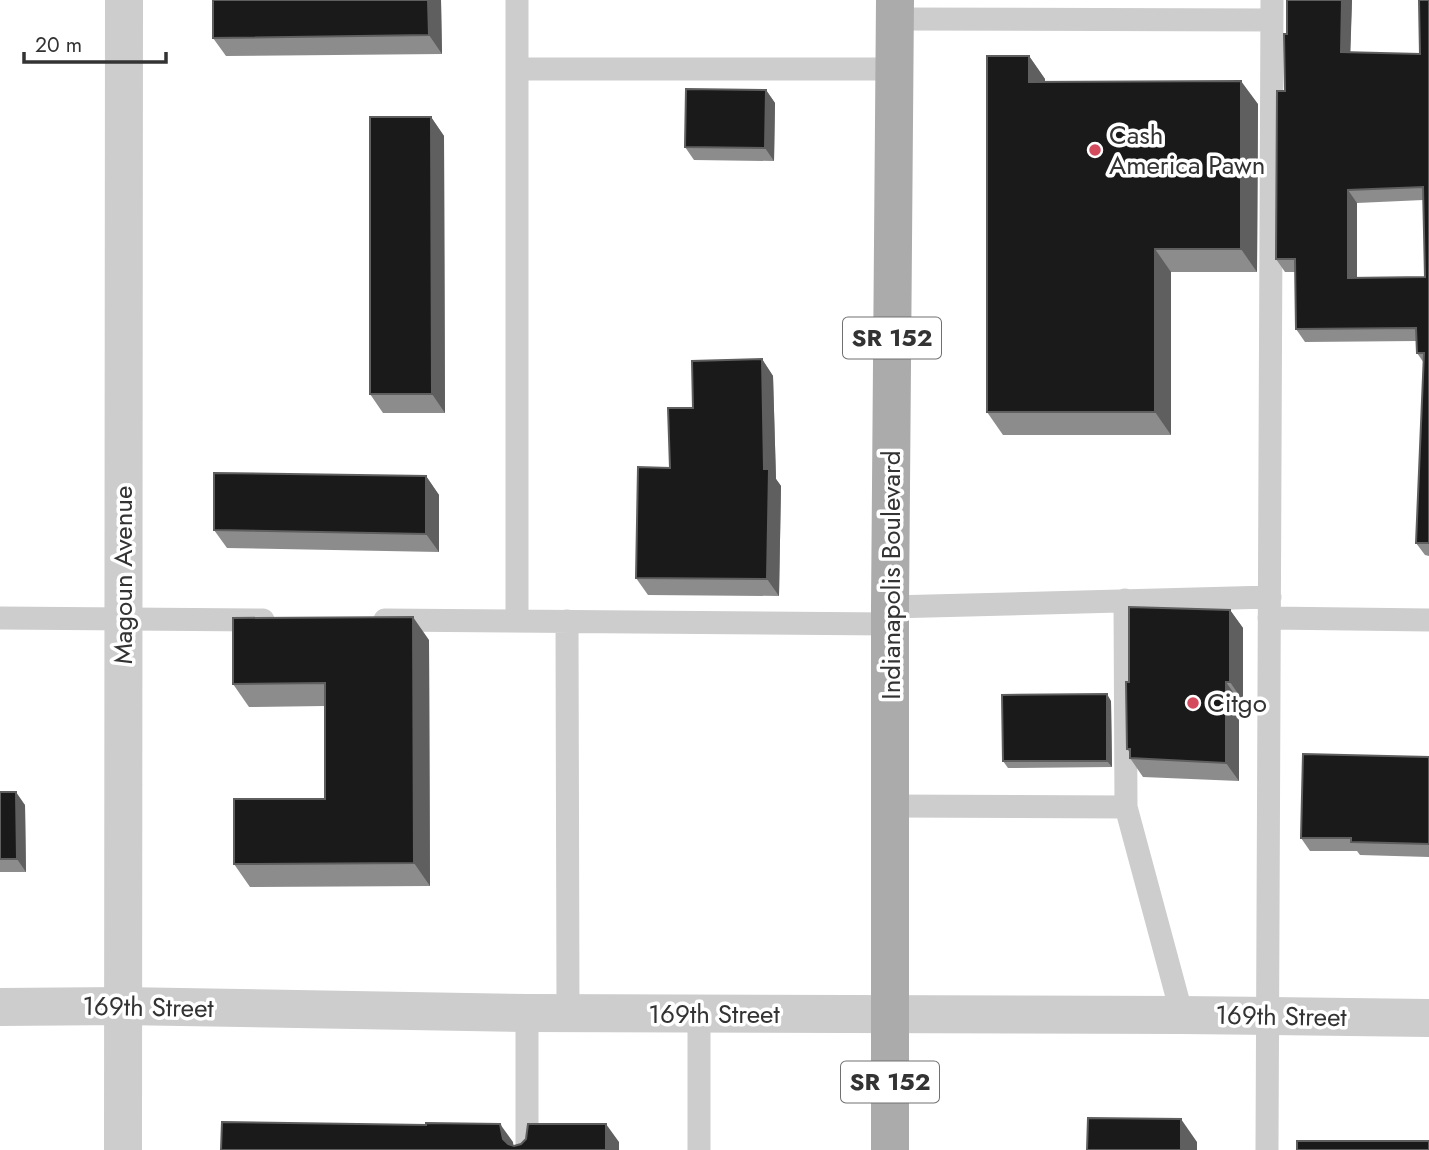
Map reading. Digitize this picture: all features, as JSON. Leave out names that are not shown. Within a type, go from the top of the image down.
[{"type":"main road","name":"Indianapolis Boulevard","points":[[890,1150],[890,615],[895,10]]},
{"type":"street","name":"Magoun Avenue","points":[[123,1150],[124,0]]},
{"type":"street","name":"169th Street","points":[[0,1007],[1429,1018]]},
{"type":"lane","points":[[517,0],[517,621]]},
{"type":"lane","points":[[895,10],[1272,10],[1267,1150]]},
{"type":"lane","points":[[517,69],[894,69]]},
{"type":"lane","points":[[1125,600],[1126,807],[1182,1015]]},
{"type":"lane","points":[[367,620],[567,621],[890,615],[1125,600],[1429,620]]},
{"type":"lane","points":[[0,618],[286,620]]},
{"type":"lane","points":[[567,621],[568,1013]]},
{"type":"lane","points":[[890,806],[1126,807]]},
{"type":"lane","points":[[527,1013],[527,1150]]},
{"type":"lane","points":[[699,1013],[699,1150]]},
{"type":"building","points":[[213,0],[428,0],[429,35],[213,38]]},
{"type":"building","points":[[1287,0],[1342,0],[1341,52],[1420,54],[1419,0],[1429,0],[1429,543],[1416,543],[1424,353],[1417,353],[1416,328],[1296,329],[1295,259],[1276,259],[1277,91],[1285,91],[1284,34],[1287,34]],"holes":[[[1423,187],[1425,277],[1348,278],[1348,190]]]},
{"type":"building","points":[[987,56],[1029,56],[1029,82],[1241,81],[1241,249],[1155,249],[1155,412],[987,412]]},
{"type":"building","points":[[686,89],[766,90],[765,148],[685,147]]},
{"type":"building","points":[[370,117],[431,117],[432,394],[370,394]]},
{"type":"building","points":[[762,359],[764,469],[769,469],[767,579],[636,578],[638,467],[670,468],[668,408],[693,408],[692,361]]},
{"type":"building","points":[[214,473],[426,476],[426,534],[214,530]]},
{"type":"building","name":"Citgo","points":[[1129,607],[1230,610],[1230,682],[1226,682],[1226,763],[1130,758],[1130,749],[1127,749],[1126,682],[1129,682]]},
{"type":"building","points":[[413,617],[414,863],[234,864],[234,799],[325,799],[325,683],[233,684],[233,618]]},
{"type":"building","points":[[1107,694],[1107,761],[1003,761],[1002,695]]},
{"type":"building","points":[[1303,754],[1429,757],[1429,844],[1351,842],[1351,838],[1301,838]]},
{"type":"building","points":[[0,792],[16,792],[17,859],[0,859]]},
{"type":"building","points":[[1088,1118],[1181,1119],[1181,1150],[1087,1150]]},
{"type":"building","points":[[222,1122],[500,1124],[503,1139],[514,1146],[526,1139],[528,1124],[606,1124],[606,1150],[221,1150]]},
{"type":"building","points":[[1297,1141],[1429,1141],[1429,1150],[1297,1150]]},
{"type":"place","name":"Cash America Pawn","points":[[1095,150]]},
{"type":"place","name":"Citgo","points":[[1193,703]]}]
